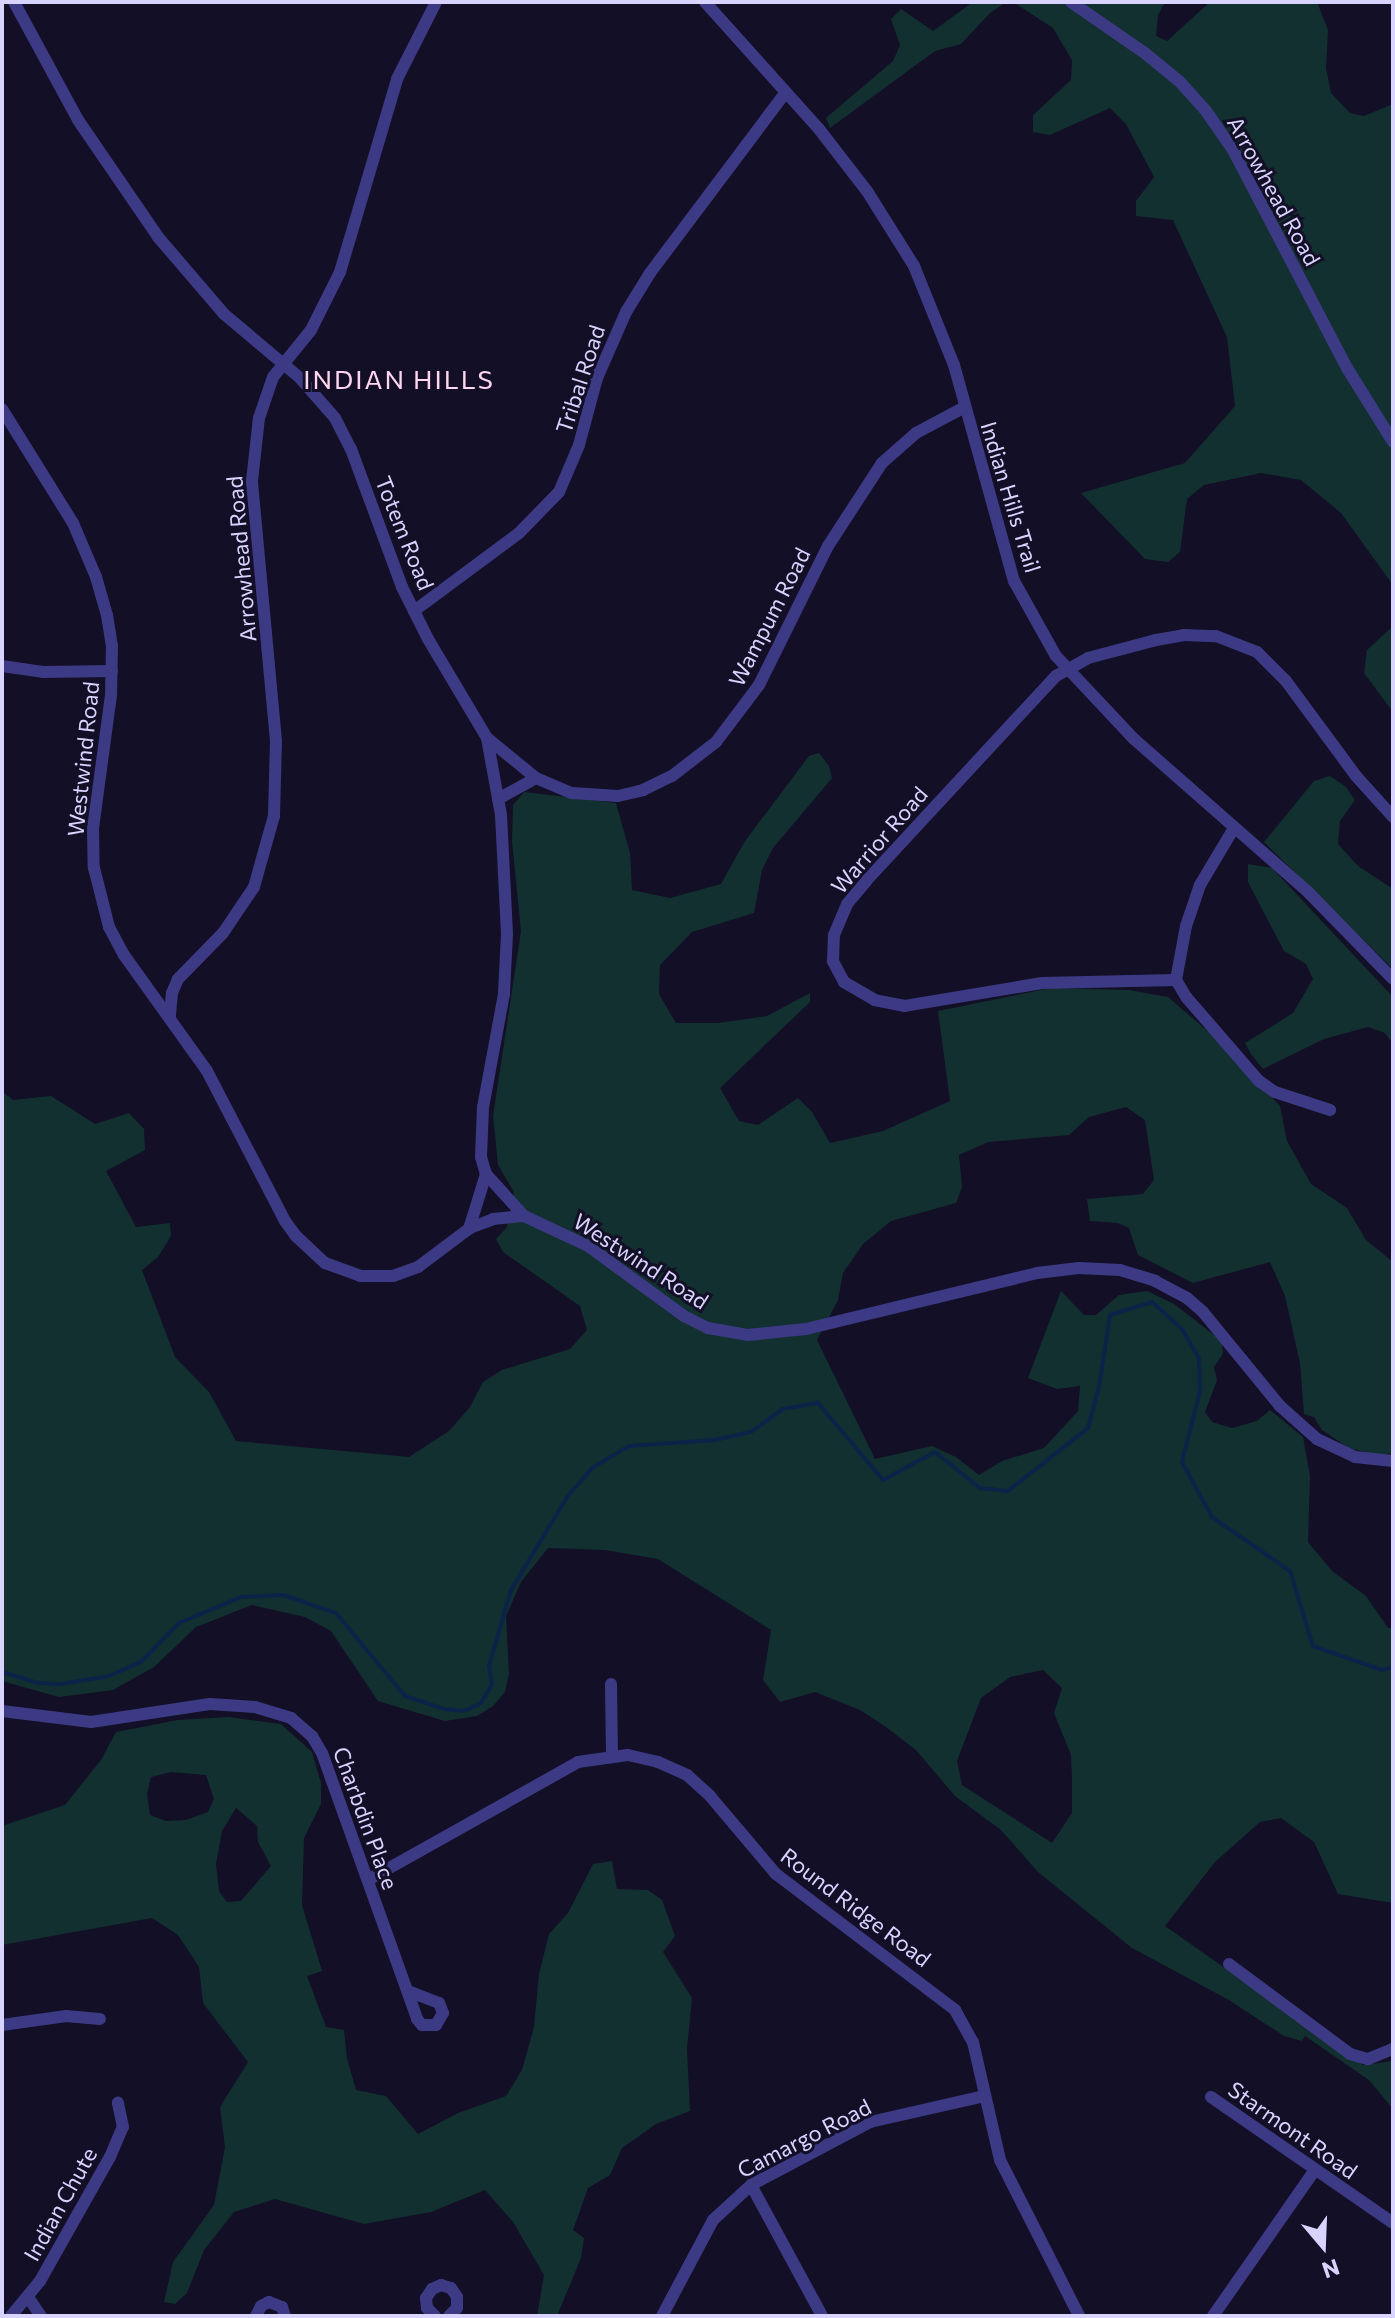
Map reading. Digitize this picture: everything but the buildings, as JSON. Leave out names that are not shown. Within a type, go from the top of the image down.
[{"type":"street","name":"Totem Road","points":[[14,2],[78,120],[158,237],[224,314],[321,399],[335,418],[351,449],[393,565],[414,611],[487,738],[498,799],[507,934],[504,994],[480,1129],[481,1157],[486,1174],[469,1229]]},
{"type":"street","name":"Arrowhead Road","points":[[178,979],[219,937],[246,901],[260,872],[274,816],[276,741],[252,467],[265,396],[283,365],[311,330],[340,272],[397,79],[436,2]]},
{"type":"street","name":"Indian Hills Trail","points":[[705,2],[786,92],[867,191],[914,266],[954,365],[963,408],[1014,581],[1034,620],[1067,669],[1134,739],[1309,893],[1393,979]]},
{"type":"street","name":"Arrowhead Road","points":[[1071,2],[1146,54],[1180,82],[1206,111],[1241,164],[1347,368],[1393,442]]},
{"type":"street","name":"Tribal Road","points":[[414,611],[519,533],[559,492],[579,445],[597,378],[626,312],[650,273],[786,92]]},
{"type":"street","name":"Wampum Road","points":[[487,738],[536,778],[572,793],[618,796],[655,785],[697,759],[737,717],[759,685],[828,546],[882,463],[916,433],[963,408]]},
{"type":"street","name":"Westwind Road","points":[[2,409],[51,484],[86,551],[107,615],[112,671],[93,829],[94,868],[109,927],[143,982],[170,1015],[207,1071],[285,1221],[325,1263],[360,1276],[393,1276],[418,1267],[469,1229],[493,1219],[524,1216],[588,1246],[684,1316],[708,1328],[748,1335],[806,1329],[1058,1270],[1100,1267],[1140,1275],[1172,1289],[1203,1312],[1280,1406],[1317,1439],[1355,1457],[1393,1461]]},
{"type":"street","points":[[1067,669],[1088,658],[1183,635],[1216,636],[1238,642],[1272,665],[1356,776],[1393,817]]},
{"type":"street","points":[[2,666],[43,672],[112,671]]},
{"type":"street","name":"Warrior Road","points":[[1067,669],[1056,676],[847,904],[834,935],[836,969],[844,982],[862,995],[905,1006],[1042,983],[1176,980]]},
{"type":"street","points":[[498,799],[536,778]]},
{"type":"street","points":[[1234,828],[1200,885],[1186,926],[1176,980],[1187,998],[1259,1081],[1275,1092],[1330,1110]]},
{"type":"street","points":[[143,982],[158,985],[178,979],[170,1015]]},
{"type":"street","points":[[486,1174],[524,1216]]},
{"type":"street","points":[[611,1684],[612,1755]]},
{"type":"street","name":"Charbdin Place","points":[[2,1711],[91,1722],[210,1704],[255,1707],[291,1718],[306,1729],[317,1743],[408,1991]]},
{"type":"street","name":"Round Ridge Road","points":[[368,1880],[567,1766],[612,1755],[643,1757],[687,1775],[710,1796],[776,1874],[945,2000],[969,2031],[1004,2171],[1079,2316]]},
{"type":"street","points":[[1229,1964],[1350,2054],[1368,2059],[1393,2049]]},
{"type":"street","points":[[2,2025],[66,2016],[100,2019]]},
{"type":"street","name":"Camargo Road","points":[[662,2316],[713,2220],[751,2185],[870,2122],[984,2096]]},
{"type":"street","name":"Starmont Road","points":[[1211,2097],[1393,2223]]},
{"type":"street","name":"Indian Chute","points":[[11,2316],[28,2297],[121,2134],[123,2127],[118,2103]]},
{"type":"street","points":[[1213,2316],[1315,2170]]},
{"type":"street","points":[[751,2185],[822,2316]]},
{"type":"street","points":[[434,2316],[427,2308],[426,2298],[432,2289],[441,2285],[451,2288],[457,2297],[457,2308],[449,2316]]},
{"type":"street","points":[[28,2297],[41,2316]]},
{"type":"street","points":[[256,2316],[261,2306],[269,2302],[282,2307],[285,2316]]},
{"type":"green space","points":[[973,2],[1006,2],[989,14],[961,44],[935,51],[830,128],[826,118],[893,61],[900,45],[891,19],[901,9],[933,31]]},
{"type":"green space","points":[[1013,2],[1165,2],[1158,15],[1156,36],[1167,41],[1210,2],[1317,2],[1328,30],[1326,68],[1331,93],[1350,113],[1364,116],[1393,104],[1393,585],[1341,513],[1301,480],[1261,473],[1204,485],[1187,499],[1180,552],[1168,562],[1145,559],[1081,493],[1185,463],[1235,406],[1227,337],[1173,220],[1136,216],[1136,201],[1154,177],[1126,124],[1110,108],[1050,135],[1033,132],[1033,115],[1071,80],[1072,60],[1053,28]]},
{"type":"green space","points":[[1393,626],[1393,712],[1364,673],[1367,650]]},
{"type":"green space","points":[[819,753],[829,766],[832,778],[773,848],[762,870],[754,913],[692,932],[660,965],[659,994],[676,1023],[718,1023],[767,1016],[810,993],[810,1002],[720,1088],[739,1121],[758,1125],[798,1098],[812,1112],[830,1143],[883,1131],[950,1101],[938,1011],[1051,988],[1129,990],[1168,997],[1211,1034],[1280,1106],[1287,1141],[1311,1184],[1347,1208],[1366,1240],[1393,1262],[1393,1453],[1377,1455],[1349,1448],[1322,1430],[1314,1417],[1304,1414],[1300,1363],[1285,1296],[1270,1262],[1193,1283],[1138,1255],[1129,1228],[1118,1223],[1090,1221],[1087,1199],[1143,1194],[1154,1180],[1145,1120],[1126,1107],[1089,1117],[1069,1135],[988,1142],[959,1155],[962,1187],[956,1203],[891,1221],[863,1244],[843,1273],[838,1300],[817,1340],[875,1459],[932,1446],[956,1457],[979,1475],[1002,1461],[1044,1448],[1078,1411],[1080,1386],[1057,1389],[1028,1378],[1061,1291],[1084,1315],[1096,1315],[1119,1295],[1147,1291],[1174,1304],[1222,1341],[1223,1354],[1214,1367],[1217,1380],[1205,1412],[1212,1422],[1232,1428],[1257,1421],[1270,1410],[1303,1437],[1310,1476],[1308,1542],[1332,1571],[1366,1596],[1388,1628],[1393,1628],[1393,1903],[1338,1894],[1314,1842],[1281,1818],[1260,1822],[1215,1862],[1165,1926],[1363,2065],[1393,2061],[1393,2109],[1369,2080],[1305,2036],[1302,2041],[1284,2036],[1229,2000],[1132,1948],[1038,1872],[1001,1830],[955,1796],[916,1750],[886,1727],[860,1710],[815,1692],[780,1702],[763,1680],[771,1630],[658,1559],[605,1550],[548,1548],[521,1582],[506,1616],[509,1674],[505,1692],[493,1706],[477,1716],[445,1721],[378,1701],[331,1631],[305,1617],[252,1605],[196,1627],[154,1667],[113,1690],[59,1697],[2,1681],[2,1091],[13,1100],[51,1096],[95,1124],[129,1113],[144,1129],[145,1150],[106,1171],[136,1227],[170,1223],[171,1236],[158,1257],[142,1270],[175,1357],[209,1392],[236,1441],[409,1457],[449,1431],[470,1407],[483,1382],[502,1370],[570,1349],[587,1330],[580,1306],[503,1252],[496,1239],[507,1227],[514,1192],[498,1165],[493,1116],[521,931],[512,841],[513,805],[524,792],[616,803],[630,853],[632,890],[670,898],[721,884],[745,841],[809,756]],"holes":[[[1043,1670],[1062,1688],[1054,1713],[1071,1755],[1072,1813],[1052,1843],[962,1785],[957,1761],[981,1698],[1010,1677]]]},
{"type":"green space","points":[[1330,776],[1346,787],[1355,800],[1340,821],[1338,844],[1358,866],[1393,889],[1393,969],[1264,842],[1314,781]]},
{"type":"green space","points":[[1248,864],[1272,868],[1393,997],[1393,1044],[1385,1033],[1368,1027],[1324,1039],[1263,1069],[1245,1043],[1293,1013],[1313,979],[1306,964],[1284,951],[1248,882]]},
{"type":"green space","points":[[228,1717],[281,1724],[312,1752],[321,1783],[321,1804],[304,1838],[302,1905],[322,1971],[307,1976],[326,2027],[344,2030],[347,2058],[356,2090],[386,2096],[418,2134],[458,2113],[506,2096],[522,2070],[534,2027],[539,1974],[549,1934],[568,1913],[593,1864],[612,1861],[617,1889],[648,1890],[662,1900],[675,1936],[663,1952],[692,1998],[687,2049],[690,2111],[656,2124],[622,2148],[610,2175],[588,2188],[573,2230],[584,2238],[581,2258],[557,2316],[537,2316],[544,2275],[513,2222],[485,2190],[431,2212],[364,2224],[275,2199],[234,2212],[204,2250],[187,2293],[175,2304],[164,2302],[173,2262],[214,2205],[225,2147],[220,2107],[248,2062],[203,2003],[199,1967],[178,1935],[152,1918],[2,1945],[2,1826],[65,1805],[101,1760],[116,1732],[178,1720]],"holes":[[[171,1772],[206,1775],[214,1799],[208,1812],[186,1820],[166,1821],[150,1815],[147,1794],[151,1777]],[[236,1808],[257,1826],[258,1842],[271,1866],[241,1901],[227,1902],[219,1891],[216,1864],[222,1831]]]},
{"type":"waterway","points":[[2,1672],[39,1683],[61,1684],[109,1676],[142,1661],[179,1623],[241,1597],[283,1595],[336,1613],[405,1696],[444,1709],[464,1711],[481,1703],[492,1684],[489,1666],[511,1590],[567,1497],[592,1468],[629,1446],[715,1440],[751,1432],[783,1409],[818,1403],[883,1480],[935,1452],[980,1488],[1008,1491],[1088,1428],[1099,1387],[1110,1315],[1152,1302],[1182,1329],[1199,1359],[1200,1391],[1182,1462],[1212,1517],[1290,1571],[1313,1646],[1382,1670],[1393,1667]]},
{"type":"district","name":"INDIAN HILLS","points":[[399,379]]}]
